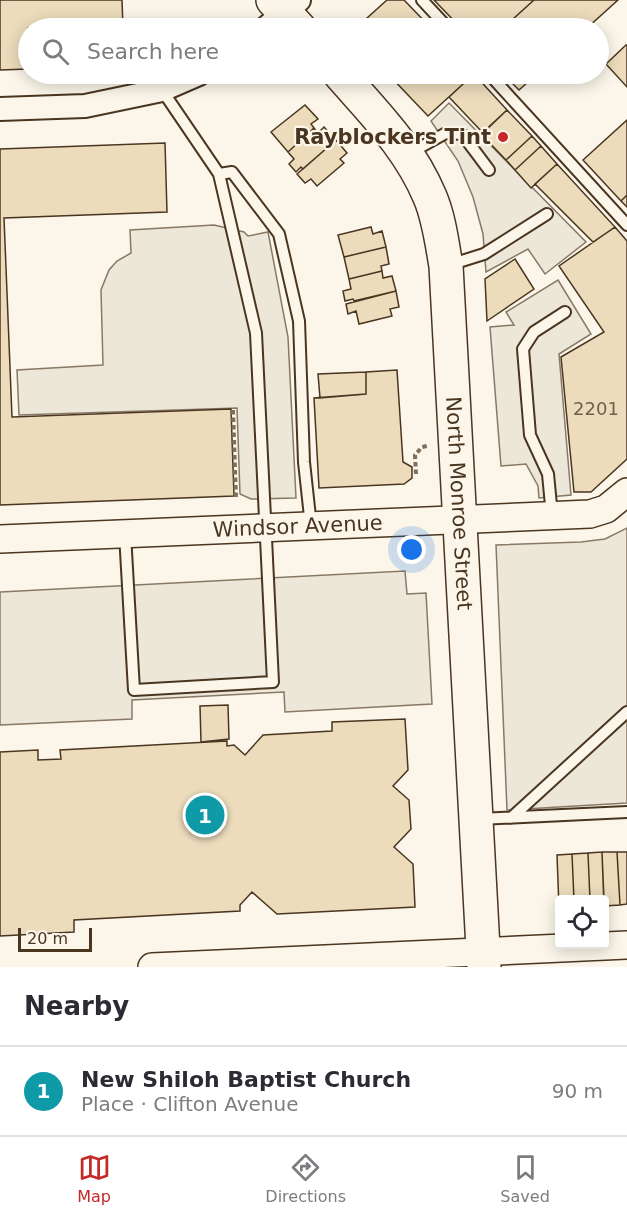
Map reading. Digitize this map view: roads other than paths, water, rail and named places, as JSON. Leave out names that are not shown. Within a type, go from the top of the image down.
[{"type":"main road","name":"North Monroe Street","points":[[349,84],[397,138],[408,154],[431,199],[446,266],[483,959]]},
{"type":"street","points":[[0,110],[85,106],[162,90],[176,84]]},
{"type":"street","name":"Windsor Avenue","points":[[0,540],[590,514],[606,509],[627,492]]},
{"type":"street","points":[[152,967],[483,959],[627,945]]},
{"type":"lane","points":[[422,0],[439,18]]},
{"type":"lane","points":[[498,84],[627,225]]},
{"type":"lane","points":[[125,534],[134,690],[273,682],[256,333],[219,174],[162,90]]},
{"type":"lane","points":[[408,154],[446,133],[462,134],[489,170]]},
{"type":"lane","points":[[219,174],[232,172],[279,234],[299,321],[304,462],[311,526]]},
{"type":"lane","points":[[446,266],[484,255],[547,214]]},
{"type":"lane","points":[[552,516],[548,474],[530,435],[523,349],[534,332],[565,312]]},
{"type":"lane","points":[[511,818],[627,712]]},
{"type":"lane","points":[[476,819],[627,812]]},
{"type":"place","name":"Rayblockers Tint","points":[[503,137]]},
{"type":"place","name":"New Shiloh Baptist Church","points":[[205,815]]}]
